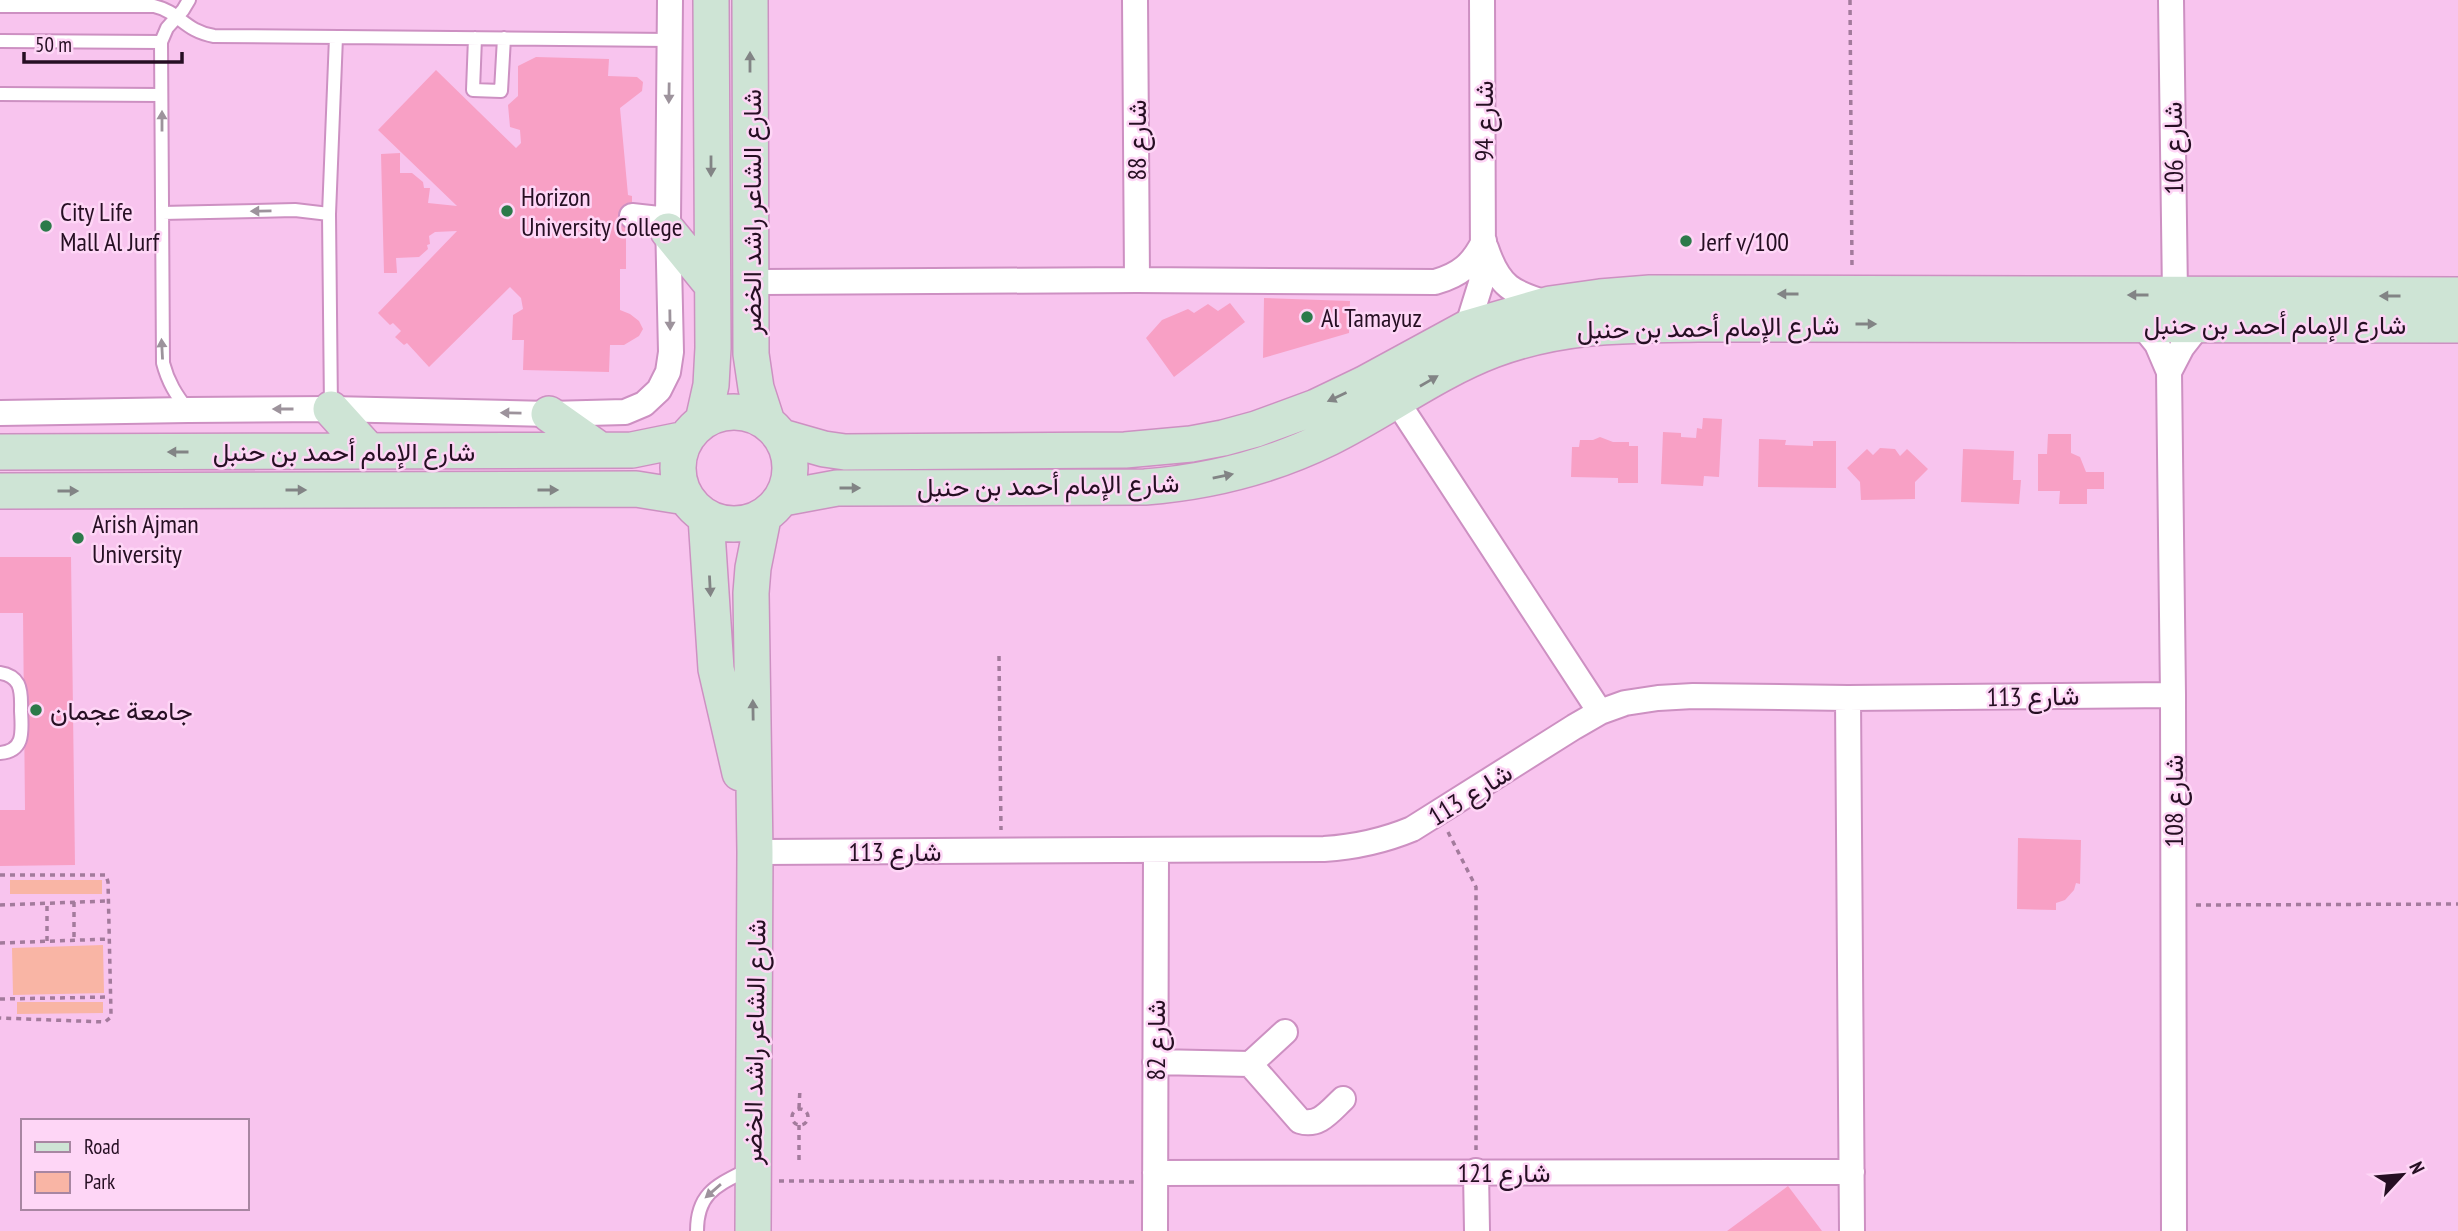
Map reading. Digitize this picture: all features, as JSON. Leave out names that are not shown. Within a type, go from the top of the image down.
[{"type":"street","points":[[0,413],[331,409],[549,414],[625,412],[644,404],[659,390],[668,372],[671,352],[668,225],[670,0]]},
{"type":"street","name":"شارع الشاعر راشد الخضر","points":[[694,430],[713,366],[711,0]]},
{"type":"street","name":"شارع الشاعر راشد الخضر","points":[[750,0],[752,371],[775,430]]},
{"type":"street","name":"شارع 88","points":[[1135,0],[1137,280]]},
{"type":"street","name":"شارع 94","points":[[1471,316],[1481,283],[1484,241],[1482,0]]},
{"type":"street","name":"شارع 106","points":[[2171,0],[2175,295]]},
{"type":"street","points":[[632,216],[668,225],[712,285]]},
{"type":"street","points":[[751,282],[1435,282],[1451,278],[1466,269],[1477,256],[1484,241]]},
{"type":"street","name":"شارع 94","points":[[1484,241],[1492,266],[1507,287],[1517,294],[1550,304]]},
{"type":"street","points":[[1435,282],[1457,290],[1471,316]]},
{"type":"street","name":"شارع الإمام أحمد بن حنبل","points":[[775,430],[824,449],[845,452],[1125,450],[1191,444],[1256,429],[1316,407],[1364,384],[1471,316],[1600,297],[1650,293],[2458,295]]},
{"type":"street","name":"شارع الإمام أحمد بن حنبل","points":[[773,508],[838,488],[1145,487],[1186,484],[1267,465],[1331,438],[1450,369],[1533,337],[1575,328],[1698,324],[2458,325]]},
{"type":"street","name":"شارع 108","points":[[2141,324],[2157,344],[2169,372],[2173,695],[2174,1231]]},
{"type":"street","points":[[2169,372],[2182,347],[2200,324]]},
{"type":"street","points":[[1396,400],[1600,712]]},
{"type":"street","points":[[331,409],[369,451]]},
{"type":"street","points":[[729,411],[742,412],[775,430],[790,457],[790,479],[773,508],[749,523],[735,525],[696,507],[680,483],[678,468],[680,452],[694,430],[715,414],[729,411]]},
{"type":"street","points":[[549,414],[600,450]]},
{"type":"street","name":"شارع الإمام أحمد بن حنبل","points":[[0,453],[645,449],[694,430]]},
{"type":"street","name":"شارع الإمام أحمد بن حنبل","points":[[0,491],[636,489],[696,507]]},
{"type":"street","name":"شارع الشاعر راشد الخضر","points":[[696,507],[716,669],[755,852]]},
{"type":"street","name":"شارع الشاعر راشد الخضر","points":[[753,1231],[755,852],[751,593],[752,568],[773,508]]},
{"type":"street","name":"شارع 113","points":[[755,852],[1355,847],[1403,833],[1438,815],[1600,712],[1625,703],[1693,696],[1848,698],[2173,695]]},
{"type":"street","points":[[1848,698],[1852,1231]]},
{"type":"street","name":"شارع 82","points":[[1155,1231],[1156,850]]},
{"type":"street","points":[[1155,1062],[1250,1064],[1285,1031]]},
{"type":"street","points":[[1250,1064],[1300,1121],[1308,1124],[1317,1122],[1343,1099]]},
{"type":"street","points":[[1476,1171],[1477,1231]]},
{"type":"street","name":"شارع 121","points":[[1155,1178],[1476,1171],[1852,1172]]},
{"type":"lane","points":[[188,0],[167,28],[162,42],[161,95],[163,363],[168,380],[188,410]]},
{"type":"lane","points":[[0,6],[154,6],[163,8],[193,30],[214,36],[670,40]]},
{"type":"lane","points":[[331,409],[329,214],[336,37]]},
{"type":"lane","points":[[475,38],[473,90],[501,91],[504,38]]},
{"type":"lane","points":[[0,41],[162,42]]},
{"type":"lane","points":[[0,94],[161,95]]},
{"type":"lane","points":[[162,213],[295,210],[329,214]]},
{"type":"lane","points":[[0,673],[14,678],[19,685],[22,732],[21,741],[16,748],[8,753],[0,753]]},
{"type":"lane","points":[[697,1231],[699,1209],[705,1196],[715,1186],[752,1174]]},
{"type":"path","points":[[1850,0],[1852,294]]},
{"type":"path","points":[[999,656],[1001,850]]},
{"type":"path","points":[[1438,815],[1476,887],[1476,1171]]},
{"type":"path","points":[[0,875],[103,874],[108,879],[111,1017],[105,1022],[0,1018]]},
{"type":"path","points":[[0,905],[108,901]]},
{"type":"path","points":[[74,902],[74,940]]},
{"type":"path","points":[[47,903],[47,941]]},
{"type":"path","points":[[2173,905],[2458,904]]},
{"type":"path","points":[[0,943],[109,939]]},
{"type":"path","points":[[0,999],[110,997]]},
{"type":"path","points":[[799,1108],[800,1088]]},
{"type":"path","points":[[799,1108],[792,1116],[793,1121],[799,1125]]},
{"type":"path","points":[[799,1108],[804,1109],[809,1117],[799,1125]]},
{"type":"path","points":[[799,1125],[799,1162]]},
{"type":"path","points":[[752,1174],[1155,1178]]},
{"type":"green space","points":[[10,880],[102,880],[102,894],[10,894]]},
{"type":"green space","points":[[103,945],[104,993],[13,995],[12,948]]},
{"type":"green space","points":[[17,1002],[103,1002],[103,1013],[17,1014]]},
{"type":"building","name":"Horizon University College","points":[[536,57],[609,59],[608,76],[637,77],[643,82],[642,91],[620,108],[628,195],[632,196],[632,216],[631,234],[626,234],[626,269],[620,269],[620,310],[639,321],[643,329],[639,336],[624,345],[610,345],[609,372],[523,370],[524,340],[512,340],[513,315],[523,309],[521,298],[510,287],[429,367],[407,343],[404,345],[395,337],[401,331],[378,313],[457,231],[435,232],[429,236],[428,249],[419,257],[396,258],[397,273],[384,273],[381,154],[400,153],[400,173],[412,173],[423,182],[424,188],[430,188],[428,203],[457,206],[378,130],[436,70],[516,148],[521,143],[520,130],[510,127],[508,105],[518,96],[518,66]]},
{"type":"building","name":"Al Tamayuz","points":[[1264,298],[1350,301],[1349,333],[1263,358]]},
{"type":"building","points":[[1230,303],[1245,322],[1174,377],[1146,338],[1162,320],[1188,309],[1194,313],[1208,304],[1218,311]]},
{"type":"building","points":[[1703,418],[1722,419],[1719,477],[1704,476],[1703,486],[1661,484],[1663,432],[1681,433],[1681,437],[1696,438],[1697,428],[1702,429]]},
{"type":"building","points":[[2048,434],[2071,434],[2071,453],[2080,457],[2086,472],[2104,472],[2104,489],[2087,489],[2087,504],[2059,504],[2060,491],[2038,491],[2038,454],[2047,454]]},
{"type":"building","points":[[1600,437],[1638,446],[1638,483],[1618,483],[1618,478],[1571,477],[1572,447],[1579,447],[1580,440]]},
{"type":"building","points":[[1759,439],[1786,440],[1785,445],[1813,446],[1813,441],[1836,441],[1836,488],[1758,487]]},
{"type":"building","points":[[1880,448],[1895,449],[1900,456],[1907,449],[1928,469],[1915,482],[1915,499],[1861,500],[1860,482],[1847,468],[1867,449],[1873,455]]},
{"type":"building","points":[[1963,449],[2014,451],[2013,480],[2021,480],[2019,504],[1961,502]]},
{"type":"building","points":[[0,557],[71,557],[75,865],[0,866],[0,810],[25,810],[23,613],[0,613]]},
{"type":"building","points":[[2018,838],[2081,840],[2080,884],[2076,883],[2074,890],[2065,900],[2056,903],[2056,910],[2017,909]]},
{"type":"building","points":[[1788,1186],[1822,1231],[1727,1231]]},
{"type":"place","name":"Horizon University College","points":[[507,211]]},
{"type":"place","name":"City Life Mall Al Jurf","points":[[46,226]]},
{"type":"place","name":"Jerf v/100","points":[[1686,241]]},
{"type":"place","name":"Al Tamayuz","points":[[1307,317]]},
{"type":"place","name":"Arish Ajman University","points":[[78,538]]},
{"type":"place","name":"جامعة عجمان","points":[[36,710]]}]
